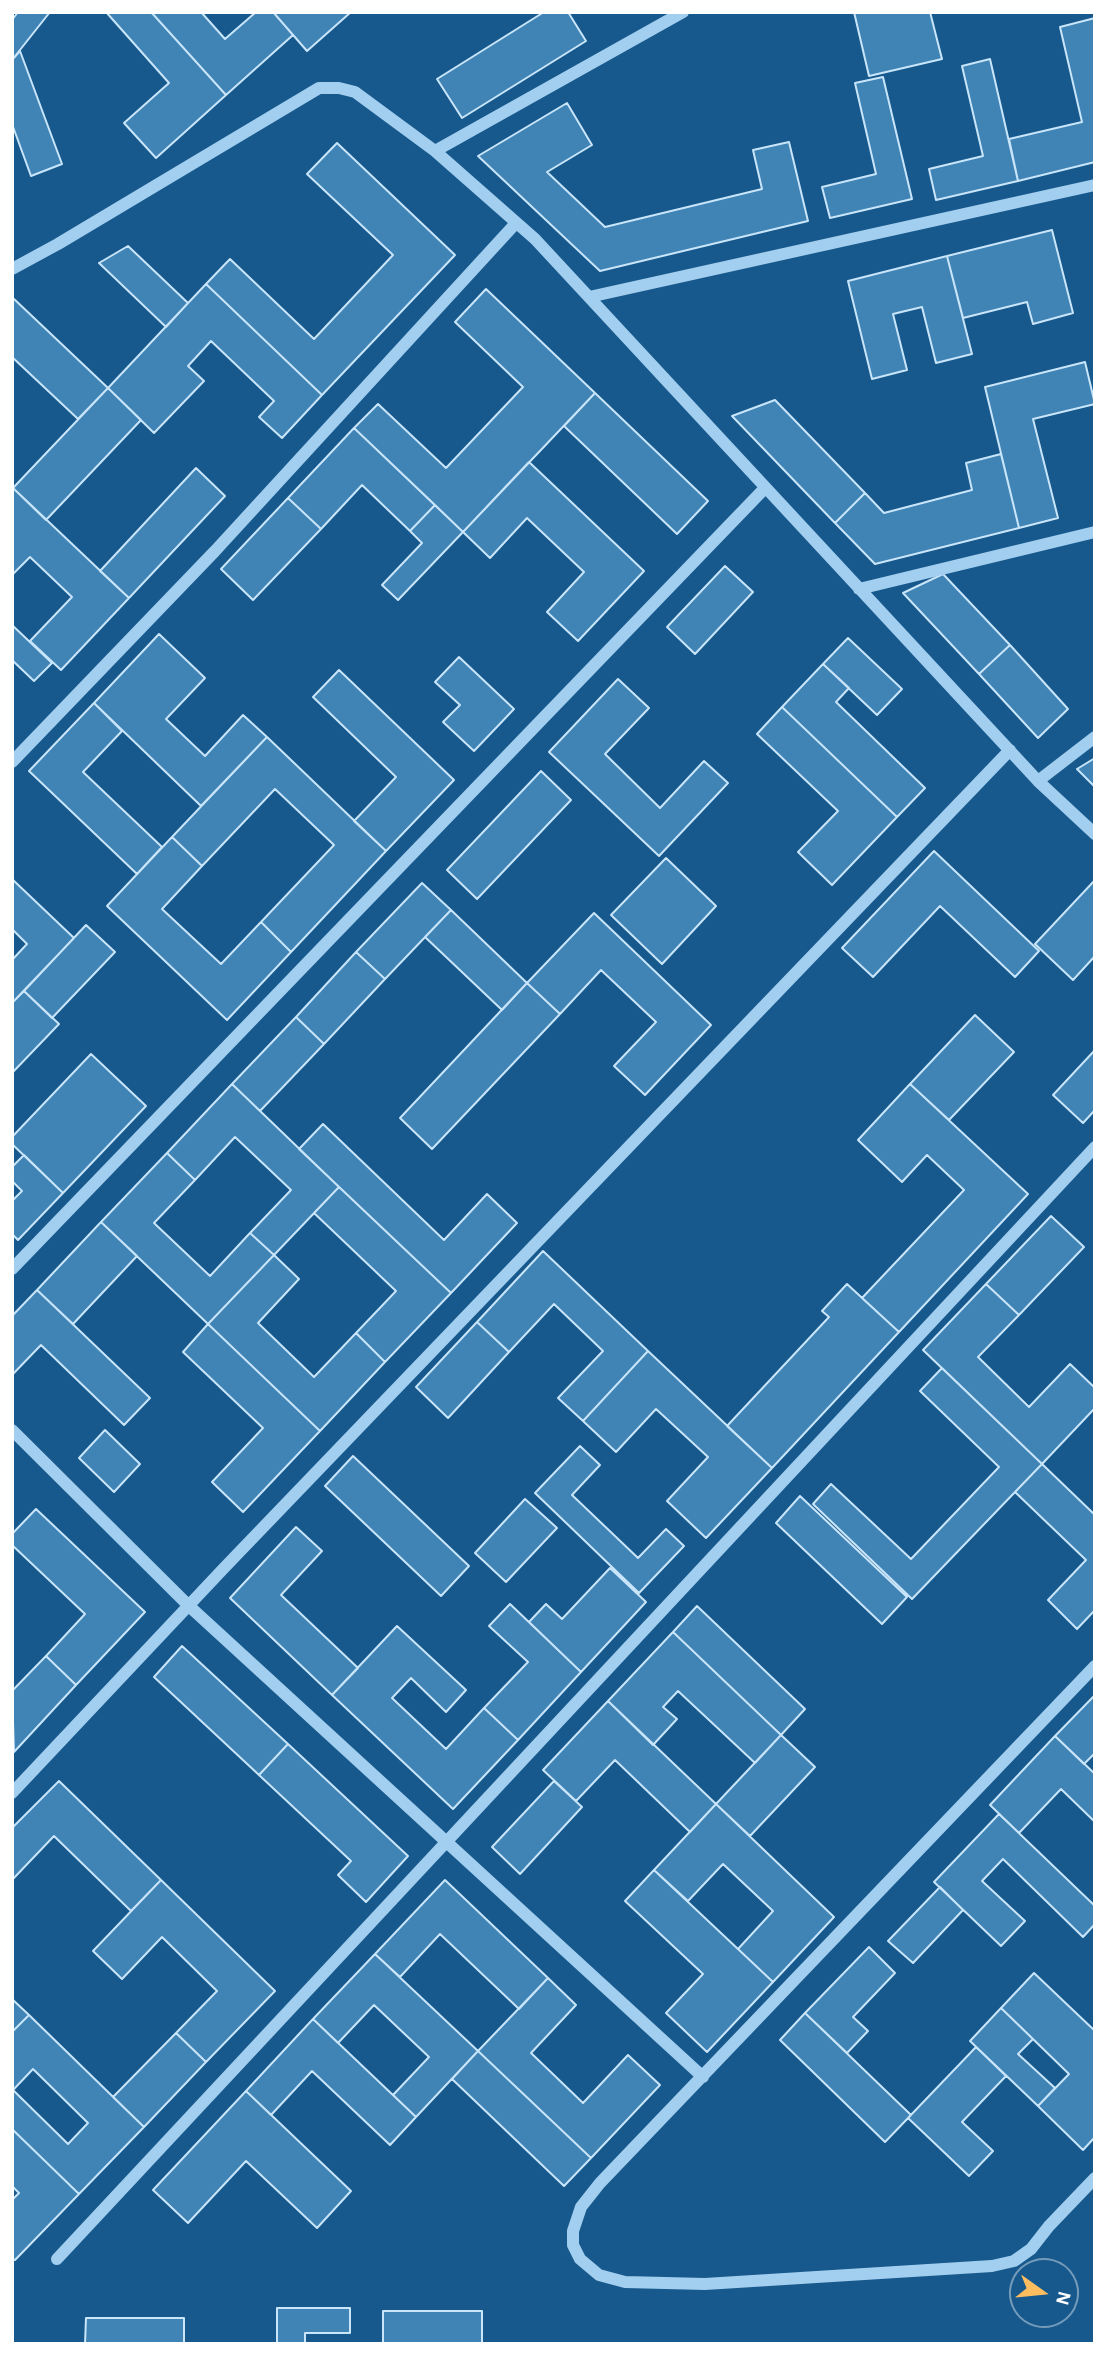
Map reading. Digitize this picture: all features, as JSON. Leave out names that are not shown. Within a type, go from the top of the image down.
[{"type":"street","points":[[435,151],[683,12]]},
{"type":"street","points":[[12,269],[319,88],[339,88],[355,92],[435,151],[535,239],[1038,781],[1095,834]]},
{"type":"street","points":[[589,297],[1095,186]]},
{"type":"street","points":[[12,762],[215,551],[516,223]]},
{"type":"street","points":[[12,1269],[765,488]]},
{"type":"street","points":[[859,589],[1095,531]]},
{"type":"street","points":[[1038,781],[1095,737]]},
{"type":"street","points":[[12,1793],[1010,750]]},
{"type":"street","points":[[57,2259],[1095,1147]]},
{"type":"street","points":[[12,1430],[189,1605],[445,1843],[703,2077]]},
{"type":"street","points":[[1095,1666],[600,2183],[581,2207],[573,2231],[573,2245],[580,2259],[599,2275],[625,2282],[705,2284],[992,2266],[1014,2261],[1031,2249],[1095,2178]]},
{"type":"building","points":[[18,12],[50,12],[12,60],[12,20]]},
{"type":"building","points":[[106,12],[151,12],[226,95],[156,158],[124,123],[169,83]]},
{"type":"building","points":[[151,12],[201,12],[225,39],[256,12],[273,12],[293,35],[226,95]]},
{"type":"building","points":[[273,12],[351,12],[307,51]]},
{"type":"building","points":[[544,12],[568,12],[586,41],[462,118],[437,79]]},
{"type":"building","points":[[854,12],[930,12],[942,59],[869,76]]},
{"type":"building","points":[[1095,18],[1095,162],[1018,181],[1009,139],[1082,122],[1060,27]]},
{"type":"building","points":[[20,51],[62,164],[31,176],[12,124],[12,60]]},
{"type":"building","points":[[990,59],[1018,181],[936,200],[929,169],[983,156],[962,66]]},
{"type":"building","points":[[883,77],[912,199],[830,218],[822,187],[876,174],[855,83]]},
{"type":"building","points":[[567,103],[592,145],[547,172],[605,227],[762,189],[753,150],[789,142],[808,221],[600,271],[478,156]]},
{"type":"building","points":[[337,143],[455,255],[322,395],[206,284],[230,259],[314,339],[393,255],[307,174]]},
{"type":"building","points":[[1052,230],[1073,313],[1033,324],[1027,302],[963,318],[947,256]]},
{"type":"building","points":[[128,246],[188,303],[166,327],[99,263]]},
{"type":"building","points":[[947,256],[972,354],[936,363],[922,307],[893,314],[907,370],[872,379],[848,281]]},
{"type":"building","points":[[206,284],[322,395],[282,438],[259,417],[274,401],[211,341],[188,366],[204,381],[154,433],[108,388]]},
{"type":"building","points":[[486,289],[595,393],[463,532],[354,428],[378,404],[446,468],[523,387],[455,322]]},
{"type":"building","points":[[14,299],[108,388],[78,419],[12,357]]},
{"type":"building","points":[[1085,362],[1095,404],[1033,419],[1058,518],[1019,528],[985,387]]},
{"type":"building","points":[[108,388],[141,420],[46,520],[13,488]]},
{"type":"building","points":[[595,393],[708,501],[677,534],[564,426]]},
{"type":"building","points":[[775,400],[865,493],[835,523],[732,416]]},
{"type":"building","points":[[354,428],[435,505],[410,531],[362,485],[321,529],[288,498]]},
{"type":"building","points":[[1001,454],[1019,528],[875,564],[835,523],[865,493],[884,513],[972,490],[966,463]]},
{"type":"building","points":[[529,462],[644,571],[578,641],[547,612],[584,572],[527,518],[490,558],[463,532]]},
{"type":"building","points":[[196,468],[225,496],[129,598],[100,571]]},
{"type":"building","points":[[13,488],[129,598],[61,670],[30,641],[72,597],[30,557],[12,575]]},
{"type":"building","points":[[288,498],[321,529],[253,600],[221,569]]},
{"type":"building","points":[[435,505],[463,532],[398,600],[382,585],[422,543],[410,531]]},
{"type":"building","points":[[725,566],[753,592],[695,654],[667,627]]},
{"type":"building","points":[[943,574],[1010,645],[979,674],[903,593]]},
{"type":"building","points":[[12,625],[52,663],[34,681],[12,660]]},
{"type":"building","points":[[159,634],[205,678],[166,719],[205,756],[243,715],[267,737],[201,806],[94,703]]},
{"type":"building","points":[[848,638],[902,689],[877,715],[823,664]]},
{"type":"building","points":[[1010,645],[1068,709],[1038,738],[979,674]]},
{"type":"building","points":[[459,657],[514,709],[474,751],[443,722],[460,705],[435,682]]},
{"type":"building","points":[[823,664],[849,688],[836,702],[925,788],[897,817],[782,707]]},
{"type":"building","points":[[339,670],[454,780],[386,851],[354,821],[396,777],[313,697]]},
{"type":"building","points":[[618,679],[649,708],[605,754],[660,808],[704,761],[728,783],[659,856],[549,752]]},
{"type":"building","points":[[94,703],[122,731],[83,772],[162,847],[137,874],[29,771]]},
{"type":"building","points":[[782,707],[897,817],[832,885],[798,852],[838,811],[757,734]]},
{"type":"building","points":[[267,737],[386,851],[291,952],[261,922],[334,845],[275,789],[202,866],[172,837]]},
{"type":"building","points":[[1095,758],[1095,787],[1077,769]]},
{"type":"building","points":[[541,771],[571,800],[477,899],[447,870]]},
{"type":"building","points":[[172,837],[202,866],[162,909],[221,964],[261,922],[291,952],[227,1020],[107,906]]},
{"type":"building","points":[[934,851],[1039,951],[1015,977],[940,906],[873,977],[842,948]]},
{"type":"building","points":[[666,858],[716,906],[662,964],[611,915]]},
{"type":"building","points":[[12,879],[74,938],[12,1003],[12,960],[27,944],[12,929]]},
{"type":"building","points":[[1095,880],[1095,956],[1073,980],[1035,944]]},
{"type":"building","points":[[422,883],[451,910],[385,979],[356,952]]},
{"type":"building","points":[[451,910],[527,983],[502,1010],[425,937]]},
{"type":"building","points":[[594,913],[711,1025],[645,1095],[614,1066],[656,1022],[601,970],[560,1014],[527,983]]},
{"type":"building","points":[[86,925],[115,952],[52,1018],[24,991]]},
{"type":"building","points":[[356,952],[385,979],[324,1044],[296,1017]]},
{"type":"building","points":[[527,983],[560,1014],[432,1149],[400,1118]]},
{"type":"building","points":[[24,991],[59,1024],[12,1073],[12,1003]]},
{"type":"building","points":[[975,1015],[1014,1052],[949,1120],[910,1084]]},
{"type":"building","points":[[296,1017],[324,1044],[260,1111],[232,1084]]},
{"type":"building","points":[[1095,1050],[1095,1110],[1083,1123],[1053,1095]]},
{"type":"building","points":[[91,1054],[146,1106],[63,1193],[12,1144],[12,1137]]},
{"type":"building","points":[[232,1084],[339,1187],[274,1255],[250,1233],[291,1190],[235,1137],[195,1180],[167,1153]]},
{"type":"building","points":[[910,1084],[1028,1194],[899,1332],[862,1298],[964,1190],[927,1155],[902,1182],[858,1140]]},
{"type":"building","points":[[323,1124],[444,1240],[487,1194],[517,1223],[451,1293],[299,1149]]},
{"type":"building","points":[[167,1153],[195,1180],[154,1223],[210,1276],[250,1233],[274,1255],[208,1324],[101,1222]]},
{"type":"building","points":[[24,1155],[63,1193],[18,1240],[12,1234],[12,1201],[22,1191],[12,1181],[12,1167]]},
{"type":"building","points":[[339,1187],[451,1293],[385,1362],[356,1333],[396,1291],[314,1213]]},
{"type":"building","points":[[1051,1216],[1084,1247],[1019,1315],[986,1284]]},
{"type":"building","points":[[101,1222],[137,1256],[73,1324],[37,1290]]},
{"type":"building","points":[[543,1251],[648,1351],[583,1421],[558,1398],[603,1351],[554,1304],[509,1352],[477,1322]]},
{"type":"building","points":[[274,1255],[299,1279],[258,1323],[314,1377],[356,1333],[385,1362],[320,1431],[208,1324]]},
{"type":"building","points":[[847,1284],[899,1332],[772,1468],[727,1426],[829,1317],[822,1311]]},
{"type":"building","points":[[986,1284],[1019,1315],[978,1357],[1029,1407],[1070,1364],[1095,1388],[1095,1408],[1042,1464],[923,1350]]},
{"type":"building","points":[[37,1290],[150,1398],[124,1425],[41,1345],[12,1375],[12,1316]]},
{"type":"building","points":[[477,1322],[509,1352],[448,1418],[416,1387]]},
{"type":"building","points":[[208,1324],[320,1431],[243,1512],[212,1482],[263,1428],[183,1352]]},
{"type":"building","points":[[648,1351],[772,1468],[706,1538],[667,1501],[708,1457],[656,1409],[616,1452],[583,1421]]},
{"type":"building","points":[[942,1368],[1042,1464],[912,1599],[813,1504],[831,1484],[911,1559],[999,1467],[920,1391]]},
{"type":"building","points":[[105,1430],[140,1464],[114,1492],[79,1458]]},
{"type":"building","points":[[580,1446],[600,1465],[572,1495],[638,1558],[666,1529],[684,1546],[639,1593],[535,1493]]},
{"type":"building","points":[[353,1456],[469,1566],[441,1596],[325,1486]]},
{"type":"building","points":[[1042,1464],[1095,1515],[1095,1610],[1077,1629],[1048,1600],[1086,1560],[1015,1492]]},
{"type":"building","points":[[800,1496],[907,1597],[882,1624],[776,1523]]},
{"type":"building","points":[[525,1499],[557,1528],[506,1582],[475,1553]]},
{"type":"building","points":[[36,1509],[145,1612],[76,1685],[46,1656],[85,1614],[12,1545],[12,1534]]},
{"type":"building","points":[[296,1527],[322,1551],[281,1595],[358,1668],[332,1695],[230,1598]]},
{"type":"building","points":[[610,1568],[646,1602],[581,1672],[529,1622],[546,1604],[562,1619]]},
{"type":"building","points":[[510,1604],[581,1672],[518,1740],[484,1708],[528,1662],[489,1626]]},
{"type":"building","points":[[697,1606],[805,1709],[781,1735],[673,1632]]},
{"type":"building","points":[[397,1626],[466,1690],[446,1712],[411,1678],[392,1698],[446,1749],[484,1708],[518,1740],[453,1809],[332,1695]]},
{"type":"building","points":[[673,1632],[781,1735],[755,1763],[678,1691],[663,1707],[677,1719],[653,1745],[608,1701]]},
{"type":"building","points":[[182,1646],[288,1744],[259,1775],[154,1677]]},
{"type":"building","points":[[46,1656],[76,1685],[14,1752],[12,1691]]},
{"type":"building","points":[[1095,1695],[1095,1753],[1084,1764],[1055,1736]]},
{"type":"building","points":[[608,1701],[716,1804],[690,1832],[615,1760],[576,1801],[543,1770]]},
{"type":"building","points":[[781,1735],[815,1767],[750,1836],[716,1804]]},
{"type":"building","points":[[1055,1736],[1095,1774],[1095,1822],[1061,1789],[1019,1833],[990,1805]]},
{"type":"building","points":[[288,1744],[408,1856],[366,1902],[338,1875],[351,1861],[259,1775]]},
{"type":"building","points":[[59,1781],[161,1880],[131,1911],[54,1836],[12,1880],[12,1828]]},
{"type":"building","points":[[554,1781],[582,1807],[520,1874],[492,1847]]},
{"type":"building","points":[[716,1804],[834,1917],[773,1982],[738,1949],[773,1911],[723,1864],[688,1901],[654,1870]]},
{"type":"building","points":[[999,1814],[1095,1906],[1095,1924],[1083,1937],[1003,1859],[982,1881],[1025,1921],[1001,1946],[934,1882]]},
{"type":"building","points":[[654,1870],[773,1982],[707,2052],[666,2013],[703,1974],[625,1901]]},
{"type":"building","points":[[161,1880],[275,1991],[206,2062],[176,2033],[217,1991],[162,1937],[122,1979],[93,1951]]},
{"type":"building","points":[[445,1880],[548,1978],[519,2009],[440,1934],[400,1977],[375,1954]]},
{"type":"building","points":[[940,1887],[963,1910],[913,1963],[888,1941]]},
{"type":"building","points":[[869,1947],[895,1973],[853,2017],[868,2031],[847,2053],[805,2013]]},
{"type":"building","points":[[375,1954],[478,2051],[416,2117],[393,2095],[429,2057],[374,2005],[338,2043],[313,2019]]},
{"type":"building","points":[[1034,1973],[1095,2031],[1095,2137],[1083,2150],[1038,2106],[1069,2074],[1001,2008]]},
{"type":"building","points":[[548,1978],[576,2005],[531,2053],[583,2103],[628,2055],[660,2085],[591,2158],[478,2051]]},
{"type":"building","points":[[12,1999],[29,2015],[12,2032]]},
{"type":"building","points":[[1001,2008],[1033,2039],[1018,2054],[1055,2088],[1038,2106],[970,2041]]},
{"type":"building","points":[[805,2013],[911,2115],[885,2142],[780,2040]]},
{"type":"building","points":[[29,2015],[144,2127],[79,2194],[12,2129],[12,2032]],"holes":[[[33,2069],[88,2123],[68,2144],[13,2090]]]},
{"type":"building","points":[[313,2019],[416,2117],[390,2145],[312,2071],[271,2115],[246,2091]]},
{"type":"building","points":[[176,2033],[206,2062],[144,2127],[113,2097]]},
{"type":"building","points":[[976,2047],[1006,2076],[962,2122],[993,2151],[969,2176],[908,2118]]},
{"type":"building","points":[[478,2051],[591,2158],[564,2186],[452,2079]]},
{"type":"building","points":[[246,2091],[351,2191],[317,2228],[246,2161],[188,2223],[153,2190]]},
{"type":"building","points":[[12,2129],[79,2194],[15,2260],[12,2259],[12,2200],[19,2193],[12,2186]]},
{"type":"building","points":[[277,2308],[350,2308],[350,2333],[305,2333],[305,2344],[277,2344]]},
{"type":"building","points":[[383,2311],[482,2311],[482,2344],[383,2344]]},
{"type":"building","points":[[86,2318],[184,2318],[184,2344],[85,2344]]}]
